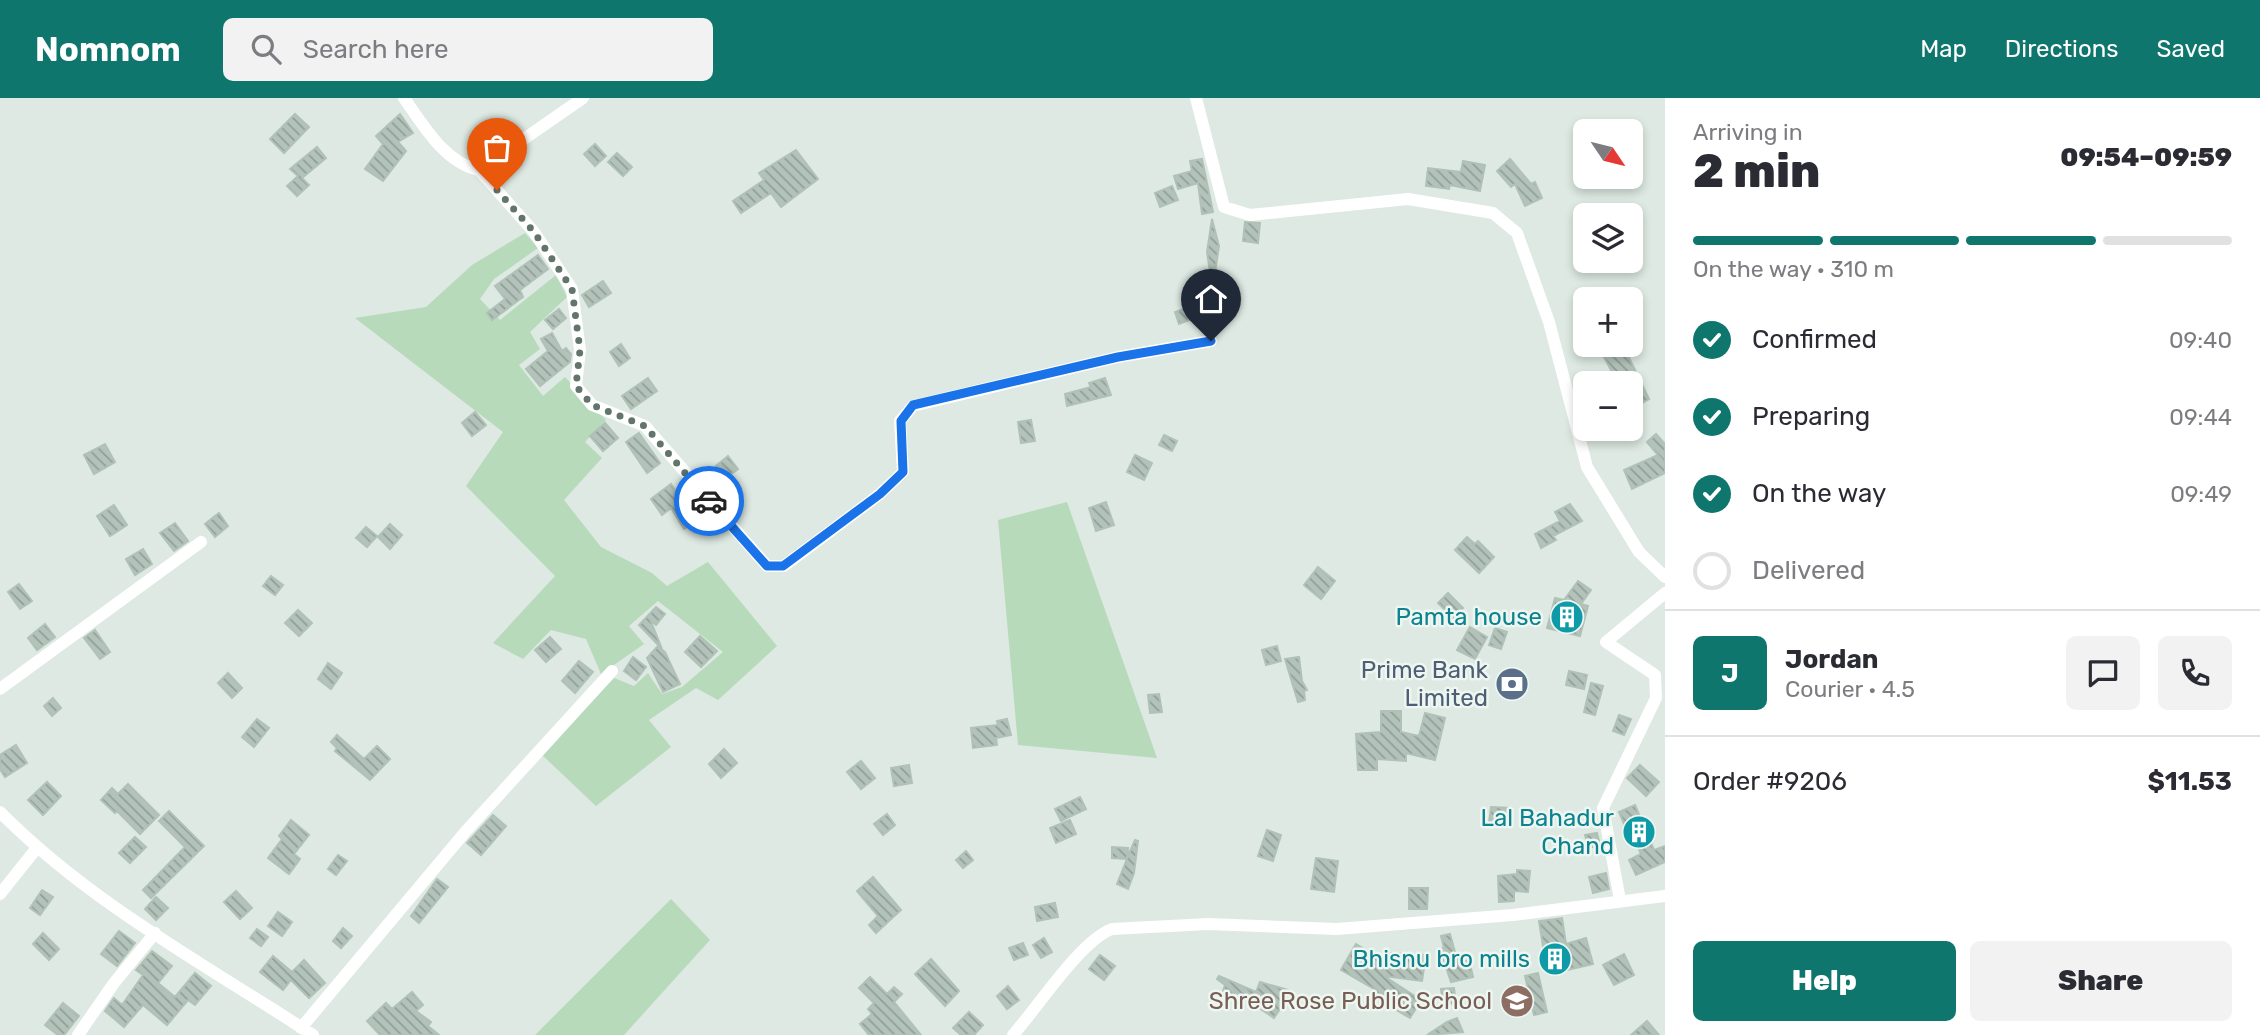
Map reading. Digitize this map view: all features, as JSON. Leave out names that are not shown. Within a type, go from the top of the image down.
[{"type":"street","points":[[404,98],[438,142],[464,167],[479,170],[534,232],[572,289],[580,350],[576,386],[592,405],[645,426],[767,566],[783,566],[880,494],[903,472],[901,421],[913,405],[1118,357],[1211,341]]},
{"type":"street","points":[[479,170],[583,98]]},
{"type":"street","points":[[1196,98],[1224,206],[1250,215],[1408,199],[1493,213],[1517,233],[1549,322],[1587,467],[1639,552],[1665,577]]},
{"type":"street","points":[[0,689],[201,542]]},
{"type":"street","points":[[1620,900],[1603,808],[1656,698],[1655,675],[1606,642],[1665,593]]},
{"type":"street","points":[[0,812],[36,849],[211,973],[307,1031],[466,831],[612,671]]},
{"type":"street","points":[[0,894],[36,849]]},
{"type":"street","points":[[1013,1035],[1098,934],[1112,929],[1208,924],[1337,929],[1513,915],[1665,896]]},
{"type":"street","points":[[78,1035],[155,933]]},
{"type":"green space","points":[[525,233],[538,248],[494,279],[480,299],[500,320],[556,275],[567,297],[530,332],[540,349],[519,365],[543,396],[565,377],[606,420],[585,442],[602,458],[564,500],[601,547],[652,573],[667,586],[708,562],[777,646],[718,700],[696,688],[649,720],[671,747],[596,806],[540,753],[614,678],[634,686],[648,673],[662,694],[682,687],[723,652],[658,601],[629,626],[644,644],[601,674],[586,639],[551,630],[523,659],[493,643],[555,576],[466,486],[503,432],[355,318],[426,307],[472,265]]},
{"type":"green space","points":[[1067,502],[1157,758],[1018,745],[998,520]]},
{"type":"green space","points":[[671,899],[710,940],[624,1035],[535,1035]]},
{"type":"building","points":[[295,114],[309,127],[284,153],[270,139]]},
{"type":"building","points":[[400,114],[413,133],[398,142],[406,151],[383,181],[365,169],[383,144],[376,136]]},
{"type":"building","points":[[595,144],[606,156],[595,166],[584,154]]},
{"type":"building","points":[[317,147],[326,158],[302,178],[309,185],[297,196],[287,186],[298,176],[290,169]]},
{"type":"building","points":[[796,150],[818,179],[781,207],[771,193],[741,213],[733,201],[764,180],[759,173]]},
{"type":"building","points":[[617,153],[632,167],[623,176],[608,162]]},
{"type":"building","points":[[1202,159],[1213,212],[1202,214],[1198,183],[1178,189],[1174,176],[1192,171],[1190,161]]},
{"type":"building","points":[[1510,159],[1531,184],[1535,182],[1542,198],[1525,206],[1515,184],[1511,187],[1497,171]]},
{"type":"building","points":[[1463,161],[1485,165],[1480,191],[1450,185],[1449,189],[1426,186],[1428,168],[1461,172]]},
{"type":"building","points":[[1172,186],[1178,200],[1160,207],[1155,193]]},
{"type":"building","points":[[1212,219],[1219,246],[1214,279],[1211,279],[1207,252]]},
{"type":"building","points":[[1245,222],[1260,223],[1258,243],[1243,241]]},
{"type":"building","points":[[538,255],[548,269],[520,290],[523,297],[492,320],[487,313],[505,299],[495,286]]},
{"type":"building","points":[[603,281],[611,293],[589,307],[582,295]]},
{"type":"building","points":[[1191,306],[1195,318],[1179,324],[1175,312]]},
{"type":"building","points":[[559,309],[566,318],[553,329],[545,320]]},
{"type":"building","points":[[552,333],[562,351],[566,348],[571,354],[570,362],[540,386],[526,369],[548,351],[541,339]]},
{"type":"building","points":[[621,344],[630,358],[619,366],[610,352]]},
{"type":"building","points":[[1604,357],[1629,357],[1636,371],[1611,371]]},
{"type":"building","points":[[648,378],[657,391],[631,409],[622,396]]},
{"type":"building","points":[[1105,378],[1111,395],[1067,406],[1065,394],[1091,387],[1089,383]]},
{"type":"building","points":[[1643,387],[1649,399],[1643,402]]},
{"type":"building","points":[[475,412],[486,425],[472,436],[462,423]]},
{"type":"building","points":[[1031,420],[1035,441],[1021,443],[1018,422]]},
{"type":"building","points":[[605,423],[618,438],[603,451],[590,436]]},
{"type":"building","points":[[639,433],[660,463],[647,473],[626,442]]},
{"type":"building","points":[[1656,434],[1665,444],[1665,473],[1632,489],[1624,470],[1658,455],[1647,442]]},
{"type":"building","points":[[1164,435],[1177,441],[1172,451],[1159,445]]},
{"type":"building","points":[[105,444],[115,462],[94,474],[84,455]]},
{"type":"building","points":[[1135,455],[1152,463],[1144,480],[1127,472]]},
{"type":"building","points":[[728,456],[738,469],[726,478],[716,466]]},
{"type":"building","points":[[671,484],[696,522],[684,529],[671,508],[662,515],[651,499]]},
{"type":"building","points":[[1106,502],[1114,525],[1096,531],[1089,508]]},
{"type":"building","points":[[1570,504],[1582,521],[1553,536],[1556,540],[1541,548],[1535,534],[1560,521],[1555,512]]},
{"type":"building","points":[[114,505],[127,525],[110,536],[97,516]]},
{"type":"building","points":[[219,513],[228,526],[215,537],[205,524]]},
{"type":"building","points":[[175,523],[188,541],[174,551],[160,533]]},
{"type":"building","points":[[390,524],[402,535],[390,549],[378,537]]},
{"type":"building","points":[[366,527],[377,536],[367,547],[356,538]]},
{"type":"building","points":[[1467,537],[1475,544],[1478,541],[1494,557],[1479,573],[1455,550]]},
{"type":"building","points":[[143,549],[152,564],[135,575],[126,559]]},
{"type":"building","points":[[1318,567],[1335,581],[1321,599],[1304,585]]},
{"type":"building","points":[[271,576],[283,585],[275,595],[263,586]]},
{"type":"building","name":"Pamta house","points":[[1578,581],[1591,590],[1581,604],[1588,606],[1580,636],[1547,628],[1555,598],[1564,600]]},
{"type":"building","points":[[19,584],[32,601],[20,609],[8,592]]},
{"type":"building","points":[[1448,593],[1463,608],[1453,618],[1438,603]]},
{"type":"building","points":[[656,607],[665,614],[656,625],[650,619],[662,649],[639,625]]},
{"type":"building","points":[[298,610],[312,623],[299,636],[285,623]]},
{"type":"building","points":[[45,624],[55,637],[37,650],[28,638]]},
{"type":"building","points":[[1470,627],[1487,637],[1475,659],[1457,650]]},
{"type":"building","points":[[1495,628],[1507,632],[1501,649],[1489,645]]},
{"type":"building","points":[[95,630],[110,652],[100,659],[84,638]]},
{"type":"building","points":[[700,636],[717,651],[701,667],[685,652]]},
{"type":"building","points":[[550,637],[561,649],[546,662],[535,650]]},
{"type":"building","points":[[658,646],[665,652],[680,684],[663,692],[647,658]]},
{"type":"building","points":[[1277,646],[1281,661],[1266,665],[1262,650]]},
{"type":"building","points":[[633,657],[646,667],[636,680],[624,671]]},
{"type":"building","points":[[1299,657],[1302,681],[1307,690],[1304,691],[1305,700],[1298,702],[1285,659]]},
{"type":"building","points":[[579,661],[593,672],[575,693],[562,681]]},
{"type":"building","points":[[328,663],[342,673],[331,689],[318,679]]},
{"type":"building","points":[[1569,671],[1587,675],[1584,689],[1566,685]]},
{"type":"building","points":[[228,673],[242,688],[232,698],[218,683]]},
{"type":"building","points":[[1591,683],[1603,686],[1595,715],[1584,712]]},
{"type":"building","points":[[1159,694],[1162,712],[1150,713],[1148,695]]},
{"type":"building","points":[[53,698],[61,708],[52,716],[44,706]]},
{"type":"building","points":[[1381,711],[1401,711],[1401,732],[1419,736],[1425,713],[1445,718],[1435,760],[1406,753],[1406,761],[1377,759],[1377,770],[1358,770],[1356,734],[1381,732]]},
{"type":"building","points":[[1619,715],[1631,719],[1624,735],[1613,731]]},
{"type":"building","points":[[257,719],[269,728],[254,747],[242,737]]},
{"type":"building","points":[[1007,719],[1011,735],[996,738],[997,745],[973,748],[971,728],[998,725],[997,721]]},
{"type":"building","points":[[337,735],[364,759],[377,746],[390,759],[370,780],[335,751],[337,748],[331,742]]},
{"type":"building","points":[[16,745],[27,763],[5,777],[0,769],[0,755]]},
{"type":"building","points":[[724,749],[737,763],[721,778],[709,764]]},
{"type":"building","points":[[861,761],[875,778],[861,789],[847,772]]},
{"type":"building","points":[[909,765],[912,783],[894,786],[891,768]]},
{"type":"building","points":[[1640,765],[1659,782],[1646,796],[1627,778]]},
{"type":"building","points":[[47,782],[61,796],[43,815],[28,800]]},
{"type":"building","points":[[128,784],[159,815],[140,834],[117,811],[115,813],[101,800],[112,788],[118,794]]},
{"type":"building","points":[[1080,797],[1086,809],[1061,821],[1055,809]]},
{"type":"building","points":[[1635,805],[1654,850],[1665,846],[1665,862],[1636,875],[1629,860],[1641,854],[1628,823],[1624,824],[1619,812]]},
{"type":"building","points":[[1491,807],[1512,808],[1510,825],[1489,823]]},
{"type":"building","points":[[169,811],[204,846],[151,898],[143,890],[185,847],[159,821]]},
{"type":"building","points":[[887,814],[895,825],[883,835],[874,824]]},
{"type":"building","points":[[493,815],[506,826],[481,855],[467,843]]},
{"type":"building","points":[[291,820],[309,835],[294,854],[300,859],[289,874],[268,858],[282,839],[279,836]]},
{"type":"building","points":[[1070,820],[1076,834],[1056,843],[1050,828]]},
{"type":"building","points":[[1267,830],[1281,835],[1273,861],[1258,856]]},
{"type":"building","points":[[1597,833],[1600,845],[1589,848],[1585,835]]},
{"type":"building","points":[[135,837],[146,847],[130,863],[119,853]]},
{"type":"building","points":[[1135,840],[1138,841],[1134,873],[1128,889],[1117,884],[1127,859],[1112,858],[1112,847],[1128,848],[1127,858]]},
{"type":"building","points":[[966,851],[973,860],[963,868],[956,860]]},
{"type":"building","points":[[338,855],[347,861],[336,875],[328,869]]},
{"type":"building","points":[[1316,858],[1338,861],[1334,892],[1311,889]]},
{"type":"building","points":[[1517,870],[1530,871],[1528,892],[1514,891],[1514,901],[1499,902],[1498,876],[1517,874]]},
{"type":"building","points":[[1606,873],[1609,889],[1593,893],[1589,877]]},
{"type":"building","points":[[873,877],[901,910],[876,933],[869,925],[878,916],[857,891]]},
{"type":"building","points":[[437,879],[448,887],[419,923],[411,916]]},
{"type":"building","points":[[1409,888],[1428,888],[1427,909],[1409,909]]},
{"type":"building","points":[[42,890],[53,897],[40,915],[30,908]]},
{"type":"building","points":[[236,891],[252,908],[240,919],[224,902]]},
{"type":"building","points":[[156,897],[168,908],[156,920],[145,909]]},
{"type":"building","points":[[1055,903],[1058,917],[1037,921],[1035,907]]},
{"type":"building","points":[[278,912],[292,922],[282,936],[268,926]]},
{"type":"building","points":[[1562,918],[1566,944],[1586,938],[1593,964],[1567,970],[1565,960],[1546,965],[1539,921]]},
{"type":"building","points":[[343,928],[352,936],[341,948],[333,941]]},
{"type":"building","points":[[257,929],[268,937],[261,946],[250,938]]},
{"type":"building","points":[[119,931],[135,943],[117,966],[101,954]]},
{"type":"building","points":[[43,933],[59,949],[49,960],[33,944]]},
{"type":"building","points":[[1450,934],[1458,963],[1469,960],[1473,977],[1451,982],[1440,949],[1444,948],[1441,936]]},
{"type":"building","points":[[1044,938],[1052,952],[1041,958],[1033,945]]},
{"type":"building","points":[[1023,943],[1028,955],[1014,960],[1009,948]]},
{"type":"building","points":[[1356,944],[1386,962],[1387,953],[1426,955],[1422,981],[1384,976],[1421,1000],[1410,1018],[1393,1008],[1396,1004],[1372,992],[1374,989],[1341,970]]},
{"type":"building","points":[[152,951],[172,966],[158,983],[175,997],[195,973],[211,986],[195,1005],[188,1000],[167,1025],[143,1005],[124,1027],[105,1011],[114,998],[122,1005],[143,975],[136,970]]},
{"type":"building","points":[[1624,954],[1634,975],[1614,985],[1603,965]]},
{"type":"building","points":[[1100,955],[1115,966],[1104,980],[1089,969]]},
{"type":"building","points":[[273,956],[292,972],[304,960],[325,983],[309,998],[291,980],[283,990],[260,972]]},
{"type":"building","points":[[931,959],[959,991],[945,1006],[915,974]]},
{"type":"building","points":[[1538,973],[1547,1012],[1534,1015],[1525,976]]},
{"type":"building","points":[[1219,976],[1256,992],[1260,982],[1288,990],[1285,1001],[1274,1018],[1235,992],[1233,998],[1222,994],[1225,985],[1217,979]]},
{"type":"building","points":[[870,977],[887,994],[894,987],[902,994],[894,1002],[921,1035],[869,1035],[860,1024],[872,1014],[868,1009],[874,1003],[859,988]]},
{"type":"building","points":[[1008,986],[1019,1000],[1007,1009],[997,996]]},
{"type":"building","points":[[1454,988],[1456,1003],[1443,1005],[1441,989]]},
{"type":"building","points":[[412,992],[423,1005],[416,1011],[431,1022],[428,1026],[439,1035],[380,1035],[367,1021],[386,1003],[392,1009]]},
{"type":"building","points":[[63,1003],[79,1016],[64,1035],[58,1035],[45,1025]]},
{"type":"building","points":[[969,1012],[983,1025],[974,1035],[961,1035],[953,1028]]},
{"type":"building","points":[[1457,1018],[1463,1032],[1427,1035],[1447,1022]]},
{"type":"building","points":[[1647,1021],[1659,1035],[1631,1035]]},
{"type":"way so far","points":[[497,190],[534,232],[572,289],[580,350],[576,386],[592,405],[645,426],[709,501]]},
{"type":"place","name":"Pamta house","points":[[1567,617]]},
{"type":"place","name":"Prime Bank Limited","points":[[1512,684]]},
{"type":"place","name":"Lal Bahadur Chand","points":[[1639,832]]},
{"type":"place","name":"Bhisnu bro mills","points":[[1555,959]]},
{"type":"place","name":"Shree Rose Public School","points":[[1517,1001]]},
{"type":"route","points":[[709,501],[767,566],[783,566],[880,494],[903,472],[901,421],[913,405],[1042,377],[1118,357],[1211,341]]}]
